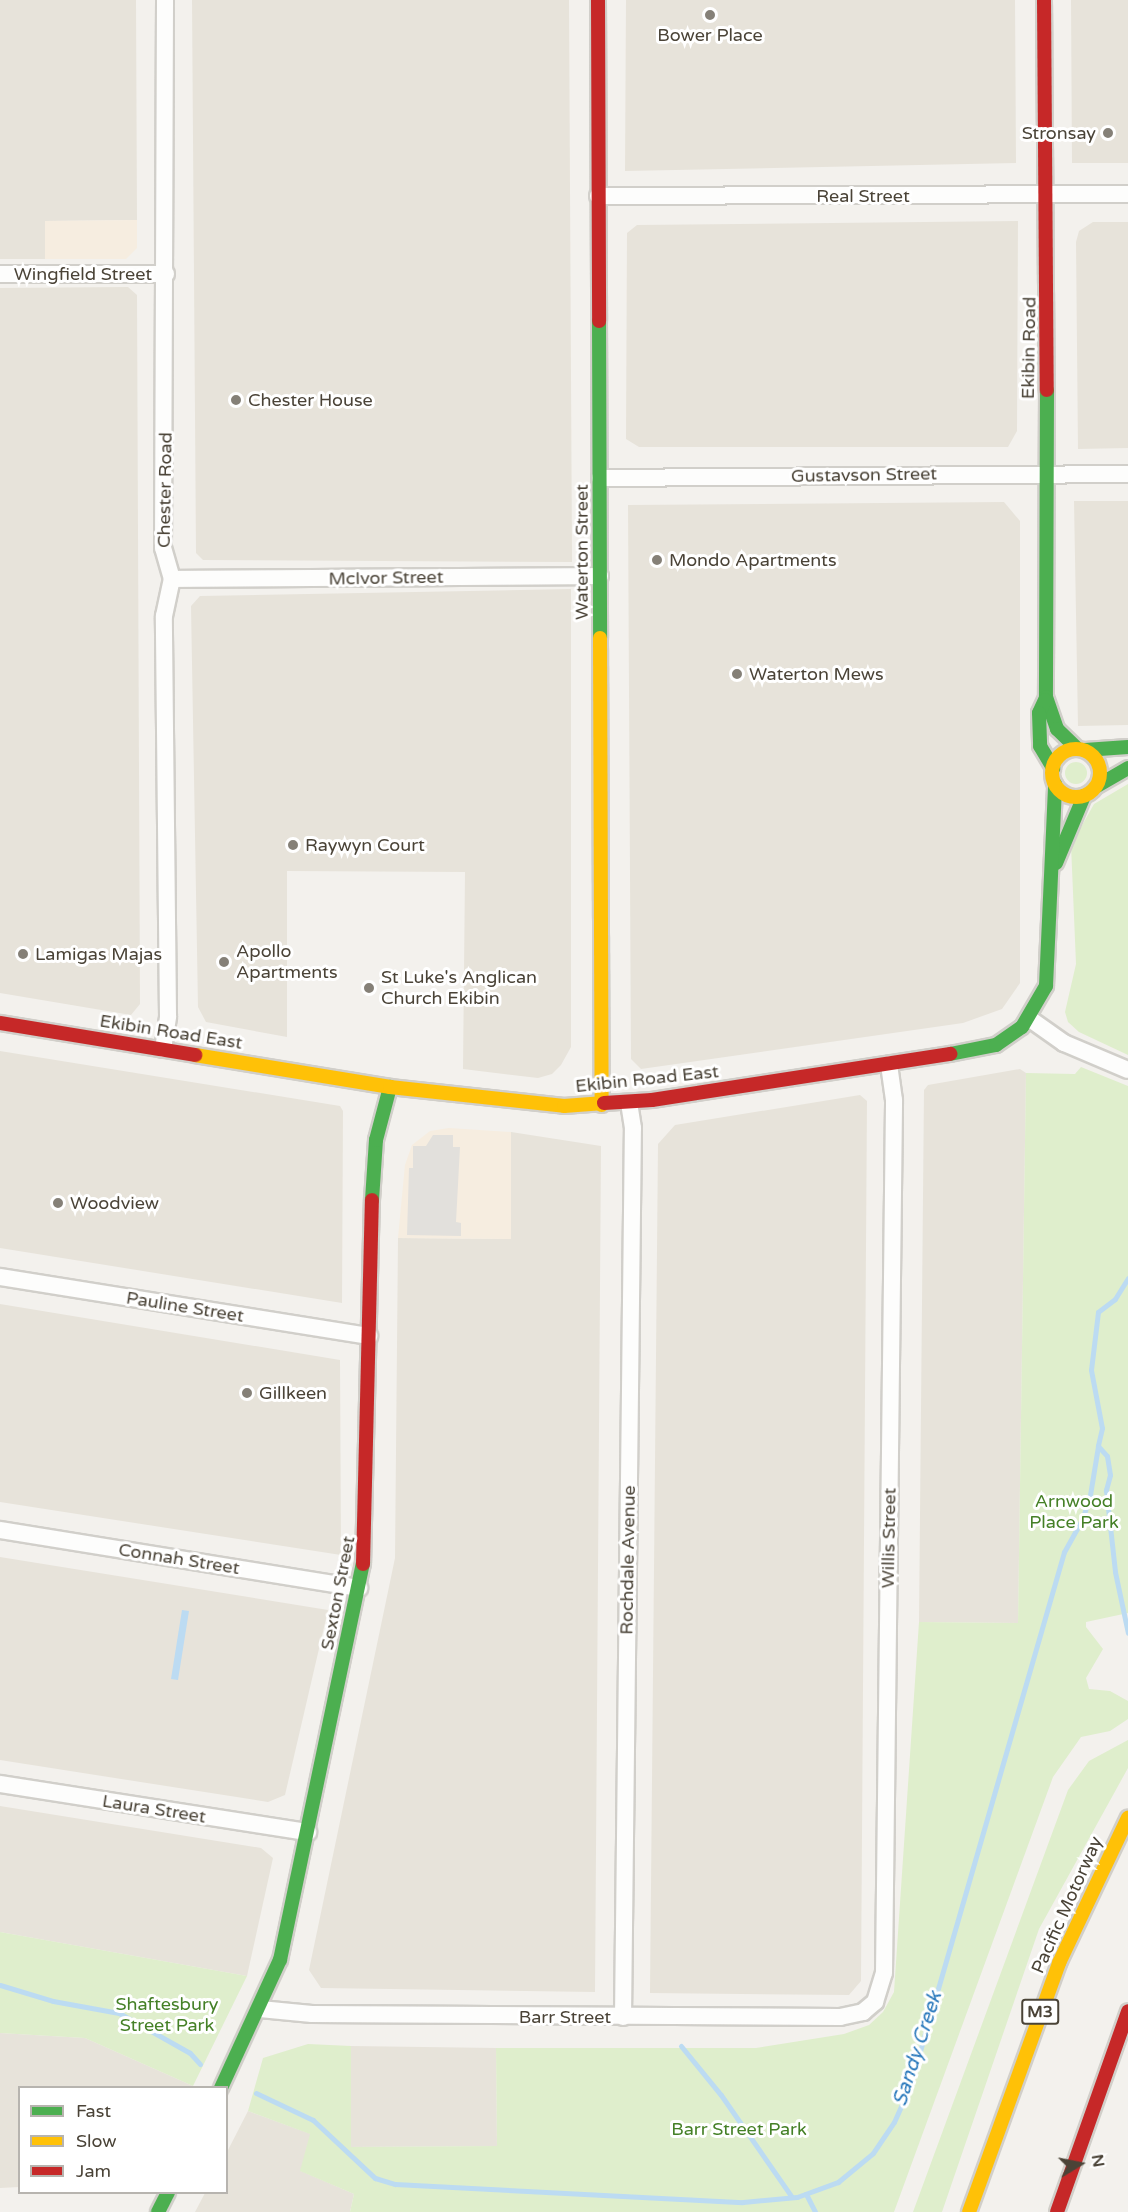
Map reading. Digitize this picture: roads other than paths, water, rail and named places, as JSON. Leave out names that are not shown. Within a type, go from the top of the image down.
[{"type":"main road","name":"Waterton Street","points":[[598,0],[602,1105]]},
{"type":"main road","name":"Ekibin Road","points":[[1044,0],[1048,195],[1045,474],[1046,698],[1057,729],[1081,749]]},
{"type":"main road","name":"Ekibin Road","points":[[1046,698],[1039,713],[1039,738],[1043,754],[1053,768]]},
{"type":"main road","points":[[1030,1019],[1049,975],[1055,784],[1053,768],[1061,753],[1081,749],[1128,747]]},
{"type":"main road","points":[[1081,749],[1100,769],[1097,786]]},
{"type":"main road","points":[[1052,870],[1084,796],[1128,768]]},
{"type":"main road","points":[[1055,784],[1067,795],[1084,796]]},
{"type":"main road","name":"Ekibin Road East","points":[[0,1023],[390,1088],[536,1105],[602,1105],[629,1103],[988,1048],[1030,1019]]},
{"type":"main road","name":"Sexton Street","points":[[222,2086],[260,2009],[280,1960],[367,1544],[374,1160],[390,1088]]},
{"type":"main road","name":"Pacific Motorway","points":[[969,2212],[1059,1963],[1128,1818]]},
{"type":"main road","points":[[1057,2212],[1128,2012]]},
{"type":"main road","points":[[158,2212],[167,2194]]},
{"type":"street","name":"Chester Road","points":[[163,1049],[168,1016],[164,616],[172,579],[163,548],[166,274],[165,0]]},
{"type":"street","name":"Real Street","points":[[598,196],[1128,194]]},
{"type":"street","name":"Wingfield Street","points":[[0,274],[166,274]]},
{"type":"street","name":"Gustavson Street","points":[[600,478],[1128,474]]},
{"type":"street","name":"McIvor Street","points":[[172,579],[600,576]]},
{"type":"street","points":[[1030,1019],[1087,1054],[1128,1070]]},
{"type":"street","name":"Willis Street","points":[[869,2008],[880,1994],[884,1973],[894,1100],[889,1064]]},
{"type":"street","name":"Rochdale Avenue","points":[[623,2017],[633,1128],[629,1103]]},
{"type":"street","name":"Pauline Street","points":[[0,1277],[369,1336]]},
{"type":"street","name":"Connah Street","points":[[0,1530],[359,1588]]},
{"type":"street","name":"Laura Street","points":[[0,1784],[308,1832]]},
{"type":"street","name":"Barr Street","points":[[260,2009],[298,2014],[840,2017],[855,2016],[869,2008]]},
{"type":"water","points":[[182,1610],[189,1611],[178,1680],[171,1679]]},
{"type":"waterway","points":[[1128,1278],[1115,1299],[1098,1312],[1091,1370],[1102,1428],[1098,1446],[1107,1456],[1110,1475],[1106,1490],[1115,1572],[1128,1633]]},
{"type":"waterway","name":"Sandy Creek","points":[[256,2093],[313,2120],[375,2178],[395,2184],[743,2202],[797,2197],[838,2182],[873,2153],[894,2122],[909,2089],[1064,1552],[1082,1520],[1090,1495],[1098,1446]]},
{"type":"waterway","name":"Sandy Creek","points":[[0,1985],[53,2001],[119,2013],[190,2053],[200,2064]]},
{"type":"waterway","points":[[681,2046],[721,2095],[792,2197]]},
{"type":"waterway","points":[[806,2194],[815,2212]]},
{"type":"place","name":"Bower Place","points":[[710,15]]},
{"type":"place","name":"Stronsay","points":[[1108,133]]},
{"type":"place","name":"Chester House","points":[[236,400]]},
{"type":"place","name":"Mondo Apartments","points":[[657,560]]},
{"type":"place","name":"Waterton Mews","points":[[737,674]]},
{"type":"place","name":"Raywyn Court","points":[[293,845]]},
{"type":"place","name":"Lamigas Majas","points":[[23,954]]},
{"type":"place","name":"Apollo Apartments","points":[[224,962]]},
{"type":"place","name":"St Luke's Anglican Church Ekibin","points":[[369,988]]},
{"type":"place","name":"Woodview","points":[[58,1203]]},
{"type":"place","name":"Gillkeen","points":[[247,1393]]},
{"type":"park label","name":"Arnwood Place Park","points":[[1074,1512]]},
{"type":"park label","name":"Shaftesbury Street Park","points":[[167,2015]]},
{"type":"park label","name":"Barr Street Park","points":[[739,2129]]}]
